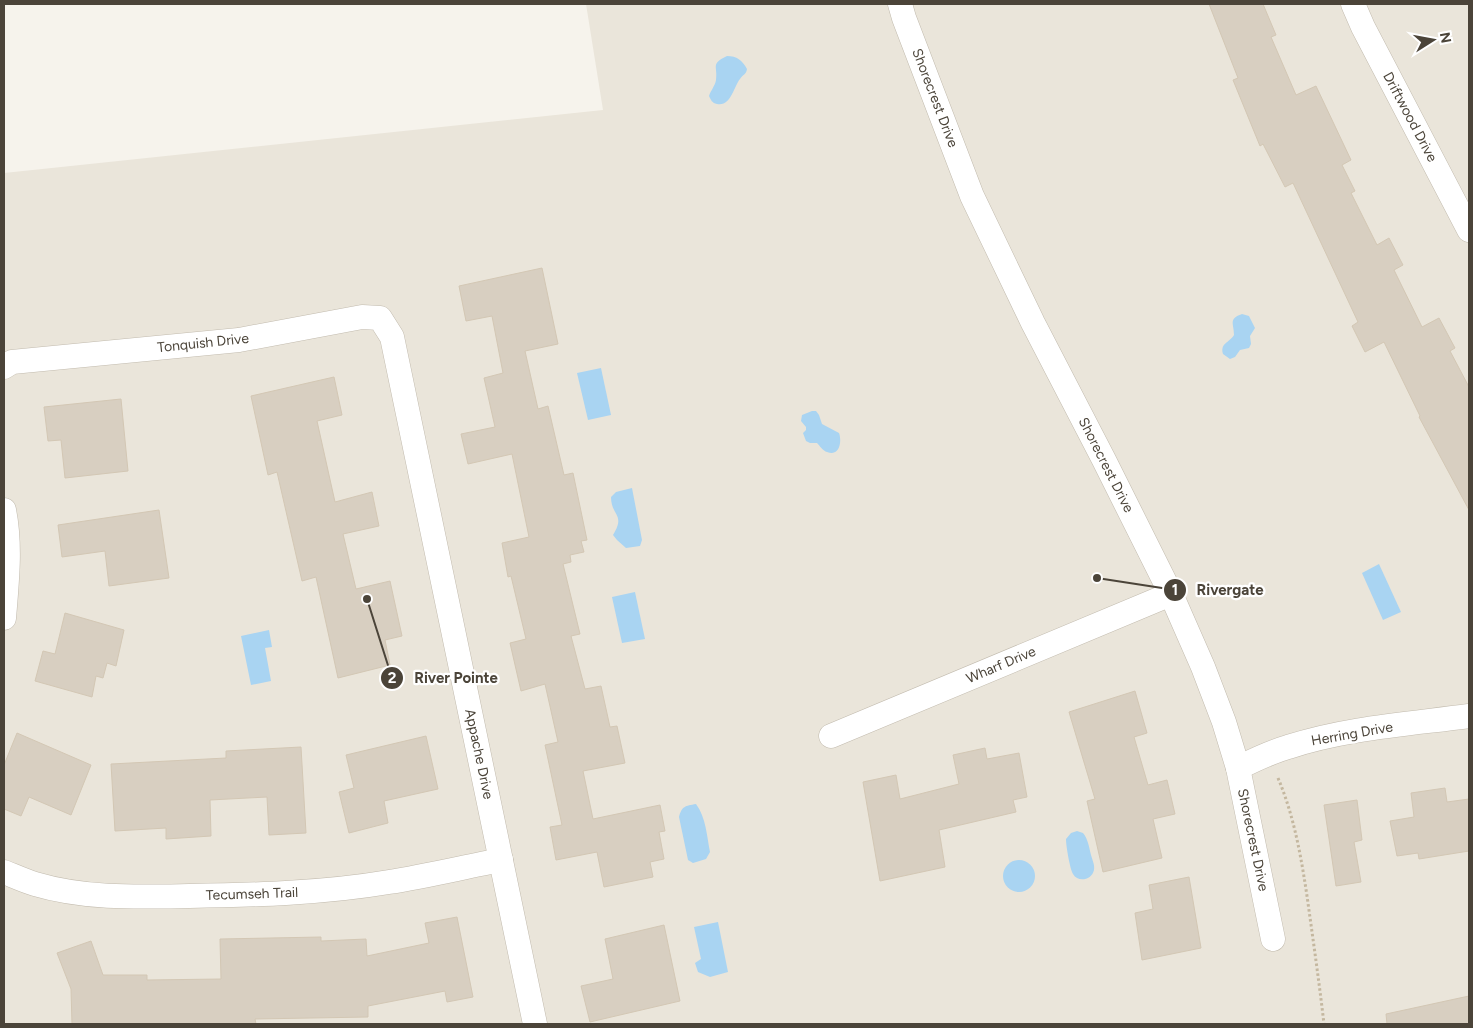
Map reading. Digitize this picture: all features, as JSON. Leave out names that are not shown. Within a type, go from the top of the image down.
[{"type":"street","name":"Shorecrest Drive","points":[[900,4],[972,196],[1033,323],[1171,594],[1217,704],[1238,768],[1273,938]]},
{"type":"street","name":"Driftwood Drive","points":[[1353,4],[1363,27],[1469,230]]},
{"type":"street","name":"Tonquish Drive","points":[[4,367],[12,362],[239,340],[362,317],[380,318],[392,337]]},
{"type":"street","name":"Appache Drive","points":[[392,337],[535,1024]]},
{"type":"street","points":[[4,510],[8,574],[4,618]]},
{"type":"street","name":"Wharf Drive","points":[[831,736],[1171,594]]},
{"type":"street","name":"Herring Drive","points":[[1238,768],[1288,746],[1347,732],[1469,716]]},
{"type":"street","name":"Tecumseh Trail","points":[[4,872],[35,884],[72,892],[111,896],[204,896],[331,890],[389,882],[501,860]]},
{"type":"path","points":[[1269,754],[1292,816],[1304,876],[1324,1024]]},
{"type":"shaded area","points":[[586,4],[1469,4],[1469,1024],[4,1024],[4,173],[603,110]]},
{"type":"water","points":[[727,56],[739,59],[747,69],[729,99],[722,104],[717,104],[709,96],[716,80],[717,63]]},
{"type":"water","points":[[1242,314],[1249,316],[1255,328],[1250,336],[1251,344],[1249,348],[1240,350],[1235,357],[1230,359],[1223,354],[1222,350],[1234,335],[1233,320]]},
{"type":"water","points":[[601,368],[611,415],[588,420],[577,373]]},
{"type":"water","points":[[816,411],[822,424],[839,433],[840,444],[835,452],[831,453],[823,450],[817,443],[806,441],[803,433],[806,427],[801,421],[802,415]]},
{"type":"water","points":[[632,488],[642,540],[640,546],[626,548],[613,535],[617,528],[618,519],[611,497],[616,492]]},
{"type":"water","points":[[1379,564],[1401,612],[1383,620],[1362,573]]},
{"type":"water","points":[[635,592],[645,639],[622,643],[612,597]]},
{"type":"water","points":[[269,630],[272,647],[265,648],[271,681],[251,685],[241,636]]},
{"type":"water","points":[[696,804],[704,821],[710,852],[706,859],[693,863],[688,860],[679,817],[684,807]]},
{"type":"water","points":[[1077,831],[1083,833],[1086,838],[1094,866],[1091,876],[1085,879],[1078,879],[1073,874],[1067,852],[1066,839],[1071,833]]},
{"type":"water","points":[[1019,860],[1025,861],[1030,865],[1034,870],[1034,882],[1030,887],[1025,891],[1019,892],[1013,891],[1008,887],[1004,882],[1003,876],[1004,870],[1008,865],[1013,861]]},
{"type":"water","points":[[718,922],[728,972],[710,977],[698,972],[695,963],[701,959],[694,927]]},
{"type":"building","points":[[1209,4],[1263,4],[1276,35],[1271,37],[1296,95],[1316,86],[1351,160],[1342,165],[1355,191],[1351,193],[1377,245],[1389,238],[1403,265],[1394,270],[1422,327],[1439,318],[1455,348],[1450,351],[1469,387],[1469,510],[1419,417],[1384,342],[1365,352],[1352,326],[1358,322],[1293,183],[1285,187],[1263,144],[1260,146],[1233,80],[1238,78]]},
{"type":"building","points":[[542,268],[558,344],[525,351],[538,409],[548,406],[564,475],[573,473],[587,540],[581,541],[584,552],[570,555],[571,562],[563,564],[580,634],[571,636],[585,689],[601,686],[610,727],[617,726],[625,763],[583,771],[593,819],[660,805],[665,831],[659,832],[664,859],[650,862],[653,877],[604,887],[597,852],[556,860],[550,827],[562,825],[545,745],[558,742],[545,684],[521,691],[510,643],[526,639],[511,576],[508,577],[502,543],[529,537],[512,454],[468,464],[461,434],[495,427],[484,378],[503,373],[492,316],[466,321],[459,286]]},
{"type":"building","points":[[334,377],[342,415],[317,421],[335,502],[372,492],[379,526],[343,534],[356,589],[390,581],[402,636],[385,640],[390,665],[338,678],[316,577],[302,581],[277,472],[268,475],[251,396]]},
{"type":"building","points":[[121,399],[128,471],[65,478],[61,440],[48,441],[44,407]]},
{"type":"building","points":[[159,510],[169,578],[109,586],[105,551],[62,557],[58,525]]},
{"type":"building","points":[[65,613],[124,630],[116,666],[107,663],[103,678],[96,676],[92,697],[35,681],[43,651],[55,654]]},
{"type":"building","points":[[1135,691],[1147,733],[1134,737],[1148,785],[1167,780],[1175,814],[1153,819],[1162,858],[1103,872],[1087,801],[1095,799],[1069,712]]},
{"type":"building","points":[[17,733],[91,765],[71,815],[29,797],[21,816],[4,809],[4,765]]},
{"type":"building","points":[[426,736],[438,789],[384,801],[388,823],[349,833],[339,792],[354,788],[346,755]]},
{"type":"building","points":[[301,747],[306,833],[269,835],[267,797],[210,800],[211,836],[166,839],[166,828],[115,831],[111,764],[226,758],[226,751]]},
{"type":"building","points":[[985,748],[987,759],[1019,753],[1027,797],[1013,800],[1016,812],[939,830],[945,867],[880,881],[863,782],[896,775],[900,799],[959,784],[953,755]]},
{"type":"building","points":[[1445,788],[1447,802],[1469,799],[1469,851],[1419,859],[1418,853],[1397,856],[1390,821],[1414,817],[1411,793]]},
{"type":"building","points":[[1357,800],[1362,840],[1354,842],[1361,882],[1336,886],[1324,805]]},
{"type":"building","points":[[1189,877],[1201,948],[1142,960],[1135,913],[1153,909],[1149,885]]},
{"type":"building","points":[[457,917],[473,997],[447,1002],[445,991],[368,1006],[368,1017],[255,1019],[256,1024],[72,1024],[71,989],[57,953],[91,941],[103,975],[147,975],[147,980],[221,979],[220,939],[321,937],[321,941],[366,939],[367,956],[429,943],[425,923]]},
{"type":"building","points":[[664,925],[680,1001],[590,1022],[581,986],[613,979],[605,939]]},
{"type":"building","points":[[1469,996],[1469,1024],[1387,1024],[1386,1014]]},
{"type":"place","name":"Rivergate","points":[[1097,578]]},
{"type":"place","name":"River Pointe","points":[[367,599]]}]
